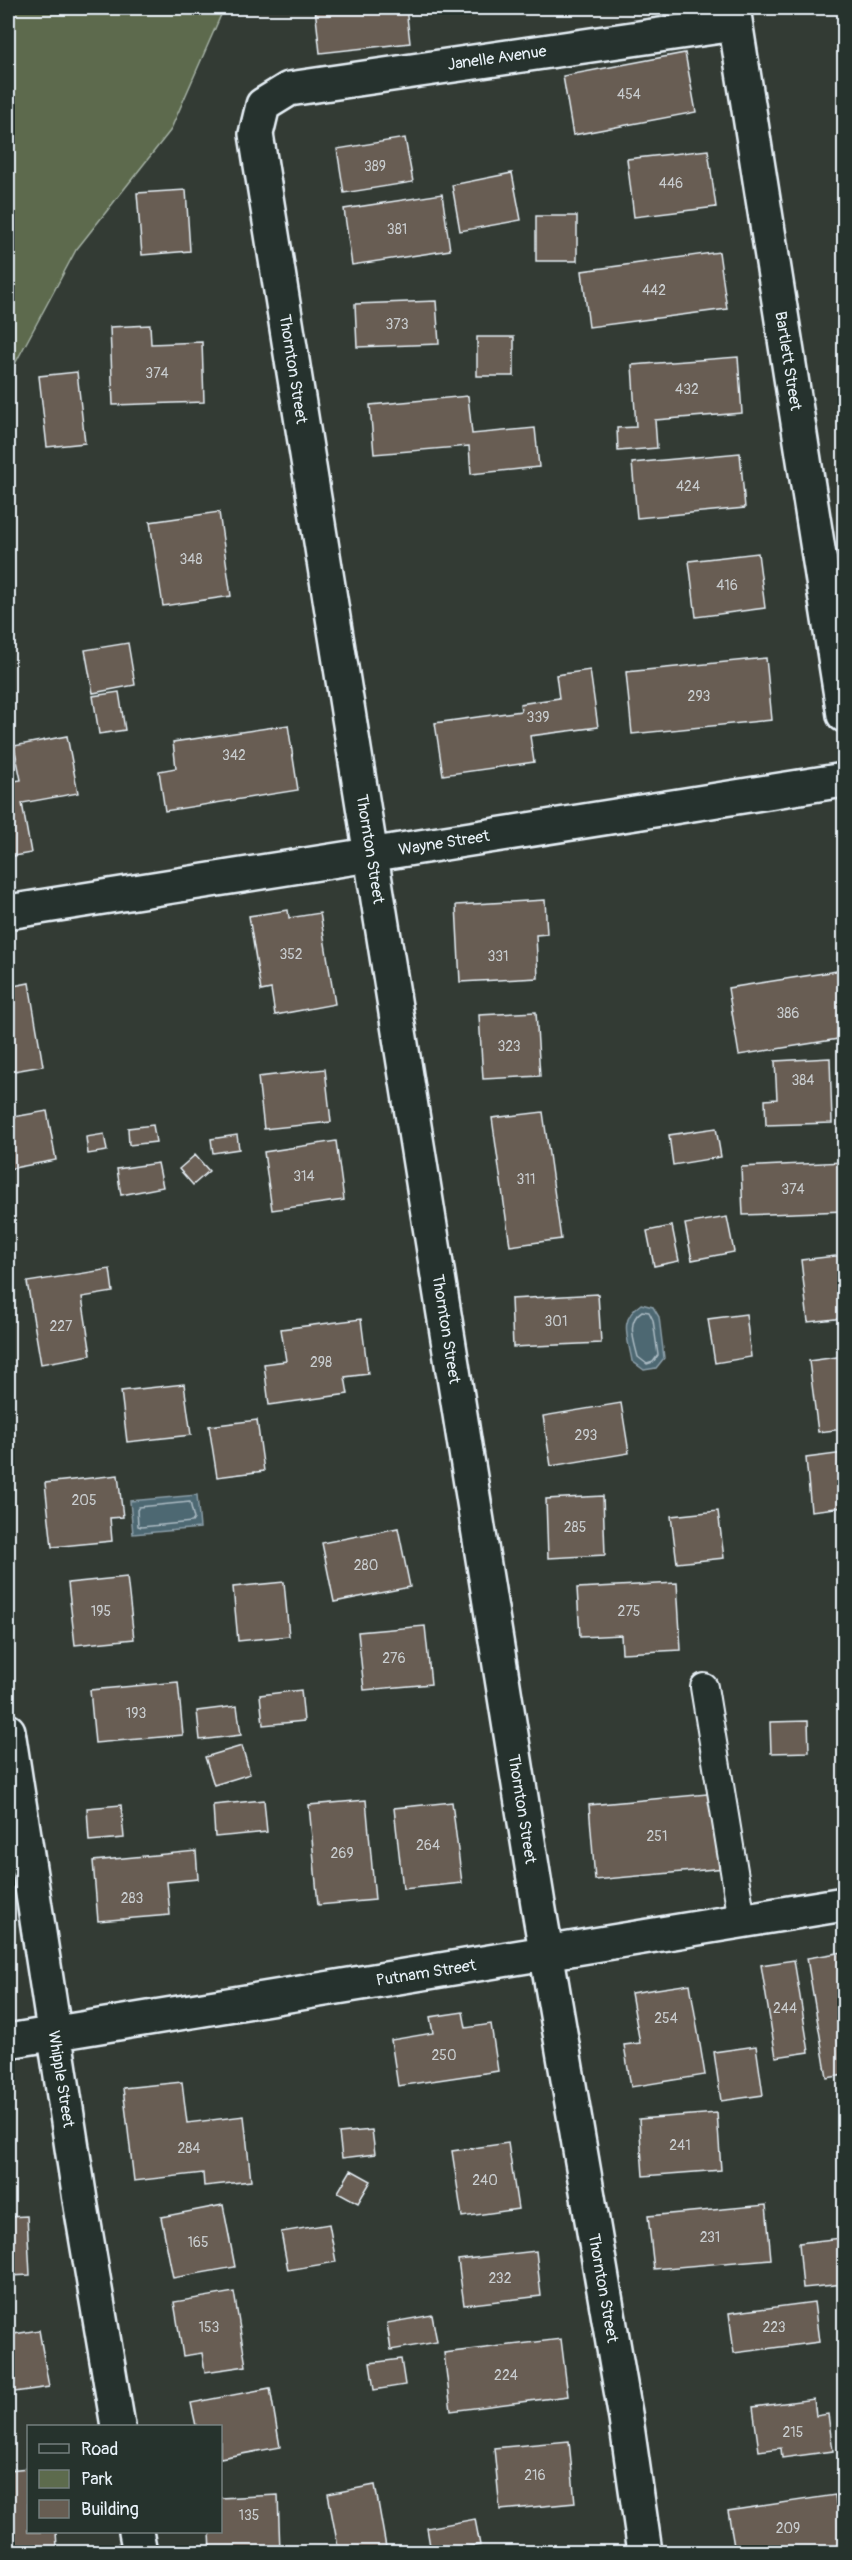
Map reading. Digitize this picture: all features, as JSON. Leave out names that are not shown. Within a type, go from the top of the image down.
[{"type":"street","name":"Janelle Avenue","points":[[262,105],[289,89],[734,16]]},
{"type":"street","name":"Bartlett Street","points":[[734,16],[844,715]]},
{"type":"street","name":"Thornton Street","points":[[262,105],[256,134],[546,1954],[626,2419],[645,2553]]},
{"type":"street","name":"Wayne Street","points":[[8,912],[844,780]]},
{"type":"street","name":"Whipple Street","points":[[8,1731],[118,2425]]},
{"type":"street","name":"Putnam Street","points":[[8,2041],[844,1904]]},
{"type":"street","points":[[136,2533],[140,2553]]},
{"type":"lane","points":[[704,1687],[742,1920]]},
{"type":"green space","points":[[8,8],[224,8],[170,131],[76,250],[8,377]]},
{"type":"water","points":[[641,1304],[653,1307],[659,1317],[664,1358],[656,1368],[644,1370],[632,1361],[626,1330],[629,1316]]},
{"type":"water","points":[[197,1495],[200,1528],[133,1534],[130,1501]]},
{"type":"building","points":[[315,8],[406,8],[410,43],[320,53]]},
{"type":"building","points":[[685,53],[696,112],[573,135],[563,76]]},
{"type":"building","points":[[405,138],[413,182],[344,193],[337,149]]},
{"type":"building","points":[[708,150],[716,207],[634,217],[627,159]]},
{"type":"building","points":[[512,173],[521,220],[460,231],[452,185]]},
{"type":"building","points":[[186,190],[190,251],[142,255],[137,193]]},
{"type":"building","points":[[442,194],[450,250],[352,265],[344,209]]},
{"type":"building","points":[[536,216],[577,216],[577,261],[536,261]]},
{"type":"building","points":[[719,252],[727,309],[589,327],[582,271]]},
{"type":"building","points":[[436,301],[439,344],[357,347],[355,304]]},
{"type":"building","points":[[150,325],[151,344],[202,342],[204,402],[113,405],[110,327]]},
{"type":"building","points":[[477,337],[514,337],[514,376],[477,376]]},
{"type":"building","points":[[738,357],[742,413],[655,420],[657,448],[618,451],[617,428],[636,427],[632,365]]},
{"type":"building","points":[[77,372],[85,443],[47,447],[39,376]]},
{"type":"building","points":[[468,396],[472,434],[535,428],[539,467],[471,474],[469,446],[374,454],[370,405]]},
{"type":"building","points":[[740,453],[745,508],[637,518],[632,463]]},
{"type":"building","points":[[219,512],[231,596],[163,606],[150,522]]},
{"type":"building","points":[[758,553],[765,608],[696,617],[689,561]]},
{"type":"building","points":[[128,643],[135,685],[93,693],[85,650]]},
{"type":"building","points":[[766,658],[772,720],[632,734],[626,672]]},
{"type":"building","points":[[590,670],[598,727],[530,736],[534,762],[443,775],[435,723],[521,711],[520,704],[559,698],[556,675]]},
{"type":"building","points":[[119,692],[125,730],[99,734],[93,696]]},
{"type":"building","points":[[288,725],[298,790],[165,811],[159,771],[176,768],[173,742]]},
{"type":"building","points":[[67,736],[78,793],[22,803],[31,853],[8,857],[8,782],[21,780],[14,746]]},
{"type":"building","points":[[545,900],[547,934],[536,935],[538,978],[460,982],[456,905]]},
{"type":"building","points":[[288,910],[289,918],[320,913],[335,1004],[275,1015],[271,989],[261,991],[249,916]]},
{"type":"building","points":[[844,970],[844,1038],[739,1055],[728,988]]},
{"type":"building","points":[[29,983],[43,1066],[8,1072],[8,987]]},
{"type":"building","points":[[536,1012],[540,1076],[483,1079],[479,1015]]},
{"type":"building","points":[[830,1058],[832,1123],[766,1125],[765,1100],[777,1099],[775,1061]]},
{"type":"building","points":[[325,1069],[331,1122],[264,1129],[258,1077]]},
{"type":"building","points":[[47,1111],[56,1160],[8,1169],[8,1118]]},
{"type":"building","points":[[543,1112],[561,1239],[510,1246],[492,1118]]},
{"type":"building","points":[[153,1125],[156,1142],[129,1145],[128,1128]]},
{"type":"building","points":[[716,1128],[721,1157],[673,1165],[669,1135]]},
{"type":"building","points":[[104,1134],[107,1151],[88,1154],[86,1137]]},
{"type":"building","points":[[237,1135],[239,1149],[213,1153],[211,1139]]},
{"type":"building","points":[[336,1141],[344,1200],[272,1210],[264,1152]]},
{"type":"building","points":[[195,1155],[209,1171],[193,1185],[179,1169]]},
{"type":"building","points":[[844,1162],[844,1211],[743,1215],[741,1167]]},
{"type":"building","points":[[158,1163],[163,1187],[121,1195],[117,1169]]},
{"type":"building","points":[[727,1217],[734,1252],[692,1260],[685,1224]]},
{"type":"building","points":[[672,1226],[679,1261],[654,1266],[647,1231]]},
{"type":"building","points":[[844,1255],[844,1318],[808,1322],[801,1260]]},
{"type":"building","points":[[110,1269],[113,1292],[82,1297],[91,1355],[41,1364],[27,1282]]},
{"type":"building","points":[[598,1294],[601,1343],[513,1347],[511,1299]]},
{"type":"building","points":[[746,1314],[751,1357],[715,1363],[708,1319]]},
{"type":"building","points":[[361,1319],[368,1374],[345,1377],[348,1394],[269,1405],[264,1364],[286,1361],[281,1329]]},
{"type":"building","points":[[844,1356],[844,1429],[818,1432],[809,1361]]},
{"type":"building","points":[[184,1384],[191,1435],[127,1442],[121,1391]]},
{"type":"building","points":[[621,1403],[629,1453],[551,1466],[543,1416]]},
{"type":"building","points":[[257,1420],[264,1471],[217,1477],[209,1426]]},
{"type":"building","points":[[844,1453],[844,1507],[811,1511],[806,1458]]},
{"type":"building","points":[[118,1475],[123,1517],[110,1518],[112,1541],[52,1547],[45,1483]]},
{"type":"building","points":[[603,1496],[605,1555],[548,1558],[546,1499]]},
{"type":"building","points":[[718,1511],[724,1558],[677,1563],[671,1516]]},
{"type":"building","points":[[398,1528],[410,1587],[334,1602],[322,1543]]},
{"type":"building","points":[[844,1567],[844,1627],[840,1568]]},
{"type":"building","points":[[127,1577],[134,1639],[75,1645],[68,1583]]},
{"type":"building","points":[[284,1582],[289,1636],[238,1641],[233,1587]]},
{"type":"building","points":[[677,1583],[681,1650],[622,1653],[621,1635],[580,1637],[577,1588]]},
{"type":"building","points":[[425,1626],[431,1684],[364,1690],[358,1632]]},
{"type":"building","points":[[178,1682],[183,1735],[95,1743],[90,1690]]},
{"type":"building","points":[[301,1690],[304,1721],[263,1725],[260,1695]]},
{"type":"building","points":[[237,1706],[241,1735],[200,1740],[197,1711]]},
{"type":"building","points":[[808,1721],[809,1752],[771,1753],[770,1722]]},
{"type":"building","points":[[242,1746],[250,1774],[214,1785],[205,1757]]},
{"type":"building","points":[[718,1793],[725,1868],[595,1880],[589,1805]]},
{"type":"building","points":[[264,1800],[267,1832],[215,1837],[213,1805]]},
{"type":"building","points":[[366,1800],[375,1900],[318,1905],[309,1805]]},
{"type":"building","points":[[452,1802],[462,1883],[403,1889],[394,1808]]},
{"type":"building","points":[[121,1805],[124,1838],[89,1841],[87,1808]]},
{"type":"building","points":[[196,1851],[198,1879],[167,1882],[170,1915],[98,1921],[93,1861]]},
{"type":"building","points":[[844,1952],[844,2075],[827,2078],[807,1958]]},
{"type":"building","points":[[794,1960],[809,2052],[776,2057],[761,1965]]},
{"type":"building","points":[[690,1984],[705,2075],[631,2087],[624,2045],[640,2043],[631,1993]]},
{"type":"building","points":[[463,2012],[466,2028],[491,2024],[498,2071],[398,2086],[391,2040],[433,2033],[430,2017]]},
{"type":"building","points":[[756,2046],[763,2095],[721,2101],[714,2052]]},
{"type":"building","points":[[182,2082],[187,2123],[244,2116],[251,2181],[204,2186],[203,2173],[134,2181],[123,2088]]},
{"type":"building","points":[[717,2113],[721,2170],[643,2176],[639,2119]]},
{"type":"building","points":[[372,2130],[375,2154],[342,2158],[339,2133]]},
{"type":"building","points":[[508,2143],[518,2209],[462,2217],[452,2151]]},
{"type":"building","points":[[351,2170],[371,2181],[358,2203],[338,2192]]},
{"type":"building","points":[[223,2205],[235,2267],[173,2278],[161,2217]]},
{"type":"building","points":[[766,2205],[771,2259],[654,2269],[648,2216]]},
{"type":"building","points":[[27,2216],[30,2275],[8,2276],[8,2217]]},
{"type":"building","points":[[329,2224],[336,2262],[288,2270],[281,2232]]},
{"type":"building","points":[[841,2238],[844,2284],[803,2288],[799,2243]]},
{"type":"building","points":[[536,2251],[541,2296],[464,2305],[458,2260]]},
{"type":"building","points":[[234,2292],[246,2366],[205,2372],[202,2353],[183,2356],[174,2302]]},
{"type":"building","points":[[814,2302],[819,2342],[734,2353],[729,2313]]},
{"type":"building","points":[[432,2315],[437,2342],[391,2350],[387,2323]]},
{"type":"building","points":[[39,2330],[49,2387],[8,2393],[8,2335]]},
{"type":"building","points":[[561,2339],[568,2396],[451,2411],[444,2353]]},
{"type":"building","points":[[401,2359],[405,2385],[374,2390],[370,2363]]},
{"type":"building","points":[[270,2388],[280,2447],[222,2458],[222,2425],[196,2425],[191,2403]]},
{"type":"building","points":[[814,2399],[816,2416],[828,2414],[833,2451],[782,2458],[781,2448],[759,2451],[753,2407]]},
{"type":"building","points":[[569,2441],[575,2503],[500,2510],[494,2448]]},
{"type":"building","points":[[27,2468],[27,2533],[56,2533],[57,2547],[8,2552],[8,2470]]},
{"type":"building","points":[[375,2485],[386,2547],[358,2552],[339,2552],[328,2494]]},
{"type":"building","points":[[278,2495],[280,2552],[211,2552],[210,2533],[222,2533],[222,2498]]},
{"type":"building","points":[[835,2495],[836,2504],[844,2503],[844,2546],[837,2547],[838,2552],[735,2552],[728,2511]]},
{"type":"building","points":[[475,2519],[480,2545],[431,2552],[427,2528]]}]
